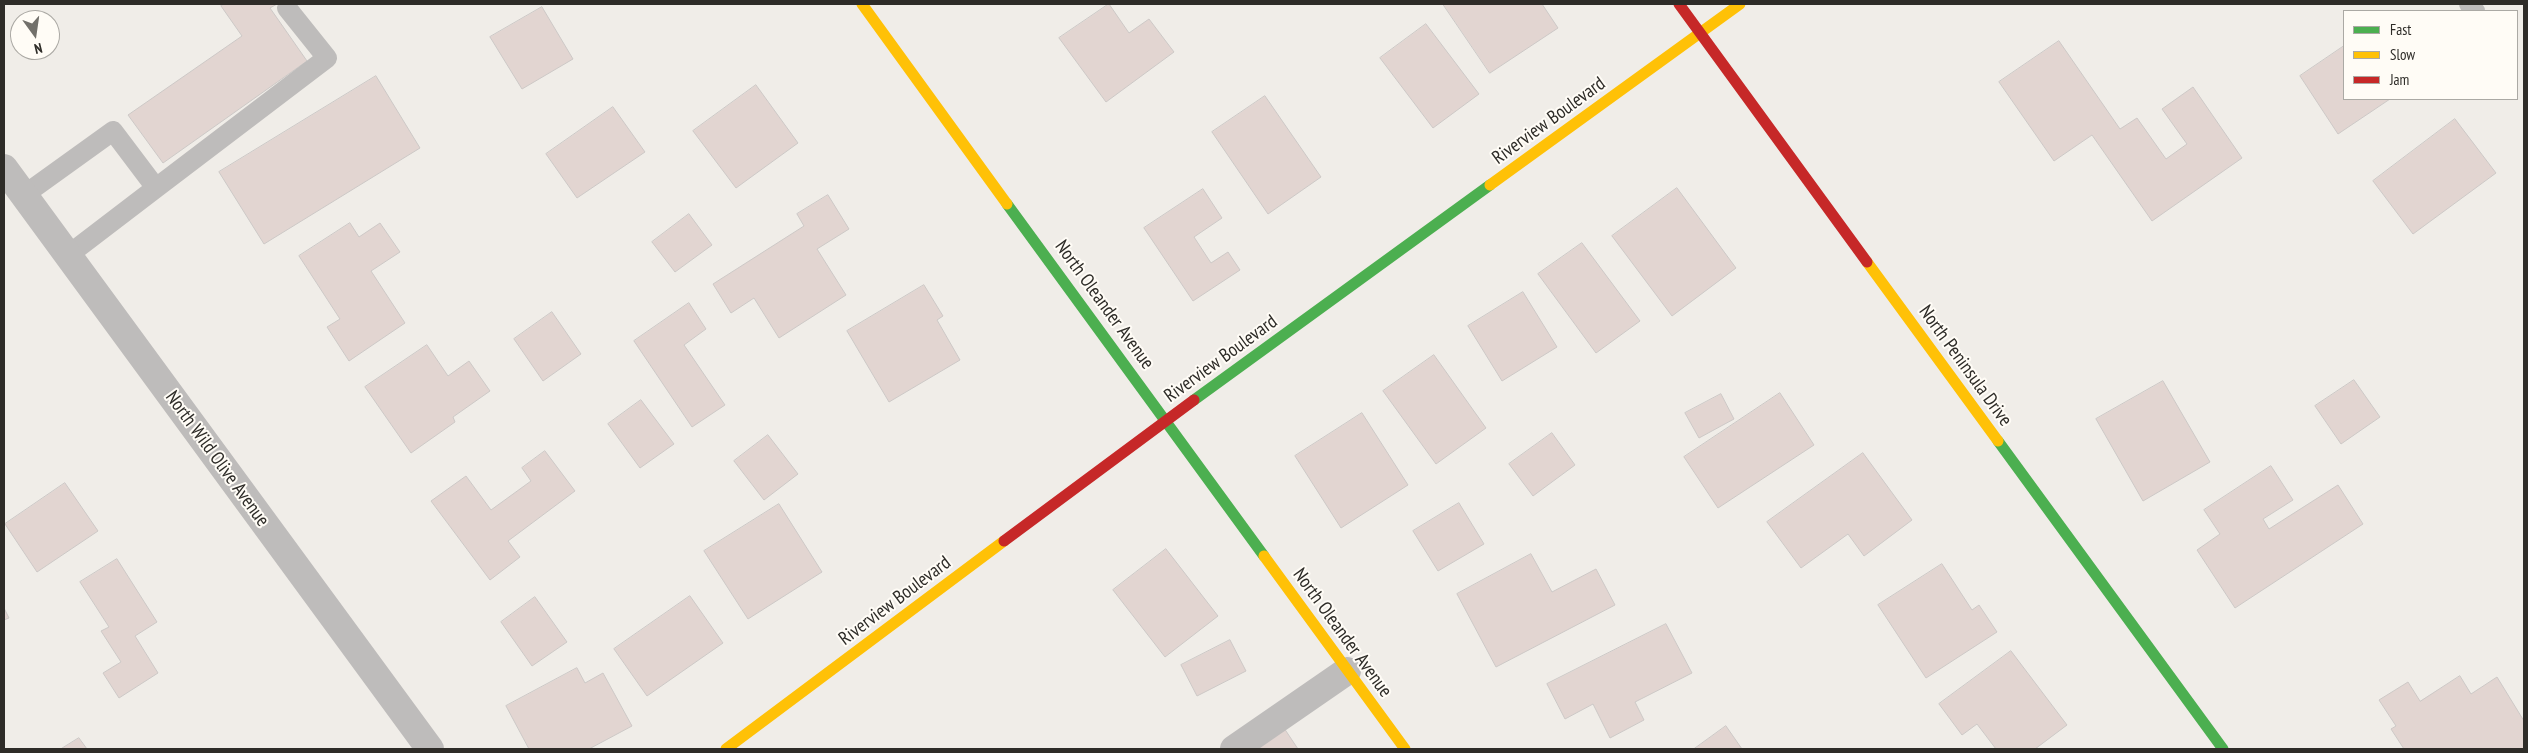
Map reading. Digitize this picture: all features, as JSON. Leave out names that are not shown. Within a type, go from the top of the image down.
[{"type":"street","name":"North Oleander Avenue","points":[[862,4],[1166,420],[1346,671],[1405,749]]},
{"type":"street","name":"North Peninsula Drive","points":[[1679,4],[2223,749]]},
{"type":"street","name":"Riverview Boulevard","points":[[726,749],[1166,420],[1740,4]]},
{"type":"street","name":"North Wild Olive Avenue","points":[[4,168],[430,749]]},
{"type":"street","points":[[1234,749],[1346,671]]},
{"type":"lane","points":[[67,256],[327,58],[287,8]]},
{"type":"lane","points":[[24,195],[113,131],[156,188]]},
{"type":"building","points":[[225,4],[277,4],[270,8],[307,61],[163,163],[128,115],[242,36],[221,6]]},
{"type":"building","points":[[1109,4],[1129,33],[1149,19],[1174,52],[1106,102],[1059,38]]},
{"type":"building","points":[[1443,4],[1542,4],[1558,28],[1490,73]]},
{"type":"building","points":[[542,7],[573,59],[522,89],[490,37]]},
{"type":"building","points":[[1426,24],[1479,94],[1433,128],[1380,58]]},
{"type":"building","points":[[2059,41],[2120,129],[2137,118],[2166,159],[2187,144],[2162,109],[2193,87],[2242,158],[2152,221],[2092,135],[2054,161],[1999,82]]},
{"type":"building","points":[[2343,47],[2343,100],[2389,100],[2338,134],[2300,76]]},
{"type":"building","points":[[376,76],[420,148],[264,244],[219,172]]},
{"type":"building","points":[[756,85],[798,143],[736,188],[693,131]]},
{"type":"building","points":[[1265,96],[1321,177],[1268,214],[1212,132]]},
{"type":"building","points":[[613,107],[645,152],[577,198],[546,154]]},
{"type":"building","points":[[2455,119],[2496,173],[2413,234],[2373,181]]},
{"type":"building","points":[[1677,188],[1736,268],[1672,316],[1612,236]]},
{"type":"building","points":[[1203,189],[1222,218],[1194,237],[1211,263],[1228,252],[1240,270],[1193,301],[1144,228]]},
{"type":"building","points":[[828,195],[849,229],[817,249],[846,295],[779,338],[754,298],[731,313],[713,284],[804,226],[797,214]]},
{"type":"building","points":[[689,214],[712,245],[675,272],[652,242]]},
{"type":"building","points":[[350,223],[359,237],[380,223],[400,252],[371,271],[405,323],[349,361],[327,327],[340,319],[299,256]]},
{"type":"building","points":[[1582,243],[1640,321],[1596,353],[1538,274]]},
{"type":"building","points":[[924,285],[943,316],[937,320],[960,360],[889,402],[847,331]]},
{"type":"building","points":[[1523,292],[1557,347],[1502,381],[1468,326]]},
{"type":"building","points":[[689,303],[706,329],[684,345],[725,405],[692,427],[634,341]]},
{"type":"building","points":[[552,312],[581,354],[543,381],[514,339]]},
{"type":"building","points":[[427,345],[448,376],[469,361],[490,391],[453,417],[455,422],[411,453],[365,387]]},
{"type":"building","points":[[1434,355],[1486,428],[1436,464],[1383,391]]},
{"type":"building","points":[[2354,380],[2380,417],[2341,444],[2315,406]]},
{"type":"building","points":[[2163,381],[2210,462],[2143,501],[2096,419]]},
{"type":"building","points":[[1780,393],[1814,445],[1718,508],[1684,457]]},
{"type":"building","points":[[1721,394],[1734,419],[1699,438],[1685,413]]},
{"type":"building","points":[[641,400],[674,444],[640,468],[608,424]]},
{"type":"building","points":[[1362,413],[1408,485],[1341,528],[1295,456]]},
{"type":"building","points":[[1552,433],[1575,465],[1533,496],[1509,464]]},
{"type":"building","points":[[768,435],[798,474],[764,500],[734,461]]},
{"type":"building","points":[[545,451],[575,491],[508,541],[520,557],[490,580],[431,501],[466,476],[491,510],[531,481],[522,468]]},
{"type":"building","points":[[1863,453],[1912,520],[1864,556],[1848,534],[1801,568],[1767,522]]},
{"type":"building","points":[[2271,466],[2293,500],[2263,519],[2269,529],[2338,485],[2363,524],[2235,608],[2197,550],[2220,534],[2204,510]]},
{"type":"building","points":[[65,483],[98,531],[37,572],[5,524]]},
{"type":"building","points":[[1459,503],[1484,544],[1438,571],[1413,531]]},
{"type":"building","points":[[779,504],[822,572],[748,619],[704,551]]},
{"type":"building","points":[[1166,549],[1218,616],[1165,657],[1113,590]]},
{"type":"building","points":[[1531,554],[1552,592],[1596,569],[1615,605],[1496,667],[1457,594]]},
{"type":"building","points":[[117,559],[157,622],[135,636],[158,673],[119,698],[103,673],[121,662],[101,631],[109,627],[80,582]]},
{"type":"building","points":[[1942,564],[1972,610],[1979,605],[1997,632],[1926,678],[1878,605]]},
{"type":"building","points":[[690,596],[723,643],[647,696],[614,649]]},
{"type":"building","points":[[535,597],[567,642],[532,666],[501,622]]},
{"type":"building","points":[[4,608],[9,618],[4,620]]},
{"type":"building","points":[[1666,624],[1692,673],[1635,702],[1644,720],[1610,738],[1593,704],[1565,719],[1547,684]]},
{"type":"building","points":[[1230,640],[1246,671],[1197,696],[1181,665]]},
{"type":"building","points":[[2011,651],[2067,725],[2035,749],[1996,749],[1977,724],[1962,735],[1939,704]]},
{"type":"building","points":[[577,668],[585,683],[603,673],[632,726],[589,749],[529,749],[506,706]]},
{"type":"building","points":[[2460,676],[2471,694],[2497,677],[2524,721],[2524,749],[2404,749],[2391,729],[2396,726],[2379,700],[2408,682],[2420,701]]},
{"type":"building","points":[[1726,726],[1742,749],[1694,749]]},
{"type":"building","points":[[1284,728],[1298,749],[1251,749]]},
{"type":"building","points":[[79,738],[87,749],[61,749]]},
{"type":"traffic: fast","points":[[1194,400],[1490,185]]},
{"type":"traffic: fast","points":[[1007,204],[1264,556]]},
{"type":"traffic: fast","points":[[1998,441],[2223,749]]},
{"type":"traffic: slow","points":[[862,4],[1007,204]]},
{"type":"traffic: slow","points":[[1490,185],[1740,4]]},
{"type":"traffic: slow","points":[[1867,262],[1998,441]]},
{"type":"traffic: slow","points":[[726,749],[1004,541]]},
{"type":"traffic: slow","points":[[1264,556],[1405,749]]},
{"type":"traffic: jam","points":[[1679,4],[1867,262]]},
{"type":"traffic: jam","points":[[1004,541],[1194,400]]}]
